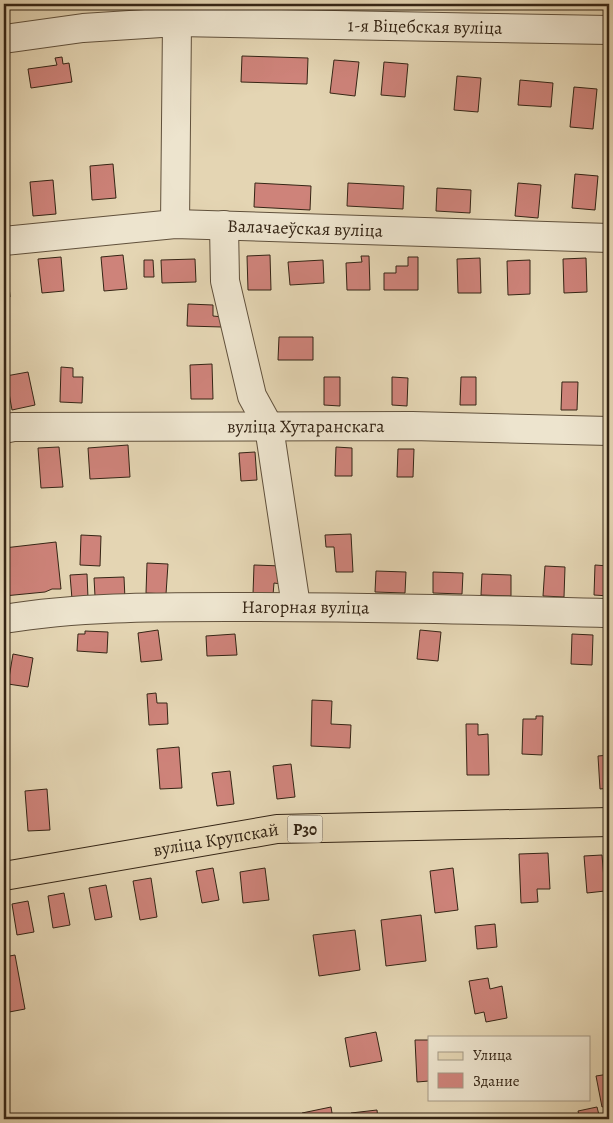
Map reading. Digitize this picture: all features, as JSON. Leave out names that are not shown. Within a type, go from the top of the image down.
[{"type":"main road","name":"вуліца Крупскай","points":[[4,876],[277,829],[609,822]]},
{"type":"street","name":"1-я Віцебская вуліца","points":[[4,40],[83,28],[177,22],[609,30]]},
{"type":"street","points":[[175,224],[177,22]]},
{"type":"street","name":"Валачаеўская вуліца","points":[[4,241],[175,224],[609,238]]},
{"type":"street","points":[[224,225],[225,281],[252,396],[269,427],[296,606]]},
{"type":"street","name":"вуліца Хутаранскага","points":[[4,429],[126,426],[412,426],[609,431]]},
{"type":"street","name":"Нагорная вуліца","points":[[4,619],[98,609],[296,606],[609,613]]},
{"type":"building","points":[[242,56],[308,58],[307,84],[241,82]]},
{"type":"building","points":[[62,57],[63,64],[69,63],[72,82],[31,88],[28,69],[57,65],[55,58]]},
{"type":"building","points":[[334,60],[359,62],[355,96],[330,93]]},
{"type":"building","points":[[384,62],[408,64],[405,97],[381,95]]},
{"type":"building","points":[[457,76],[481,78],[478,112],[454,110]]},
{"type":"building","points":[[520,80],[553,83],[551,107],[518,105]]},
{"type":"building","points":[[574,87],[597,89],[593,129],[570,127]]},
{"type":"building","points":[[113,164],[116,198],[92,200],[90,166]]},
{"type":"building","points":[[575,174],[598,176],[595,210],[572,208]]},
{"type":"building","points":[[53,180],[56,214],[33,216],[30,182]]},
{"type":"building","points":[[255,183],[311,186],[310,210],[254,207]]},
{"type":"building","points":[[348,183],[404,186],[403,209],[347,206]]},
{"type":"building","points":[[518,183],[541,185],[538,218],[515,216]]},
{"type":"building","points":[[437,188],[471,190],[470,213],[436,211]]},
{"type":"building","points":[[123,255],[127,289],[104,291],[101,257]]},
{"type":"building","points":[[270,255],[271,290],[248,290],[247,256]]},
{"type":"building","points":[[361,256],[369,256],[370,290],[347,290],[346,263],[362,262]]},
{"type":"building","points":[[61,257],[64,291],[42,293],[38,259]]},
{"type":"building","points":[[408,257],[418,257],[418,290],[384,290],[384,273],[396,273],[396,266],[408,266]]},
{"type":"building","points":[[480,258],[481,293],[458,293],[457,259]]},
{"type":"building","points":[[586,258],[587,292],[564,293],[563,259]]},
{"type":"building","points":[[195,259],[196,282],[162,283],[161,260]]},
{"type":"building","points":[[144,260],[153,260],[154,277],[144,277]]},
{"type":"building","points":[[323,260],[324,283],[290,285],[288,262]]},
{"type":"building","points":[[530,260],[530,294],[508,295],[507,261]]},
{"type":"building","points":[[7,263],[10,297],[4,298],[4,264]]},
{"type":"building","points":[[188,304],[213,305],[213,316],[223,317],[222,327],[187,326]]},
{"type":"building","points":[[279,337],[313,337],[313,360],[278,360]]},
{"type":"building","points":[[212,364],[213,399],[191,399],[190,365]]},
{"type":"building","points":[[61,367],[73,368],[73,377],[83,377],[82,403],[60,402]]},
{"type":"building","points":[[28,372],[35,405],[12,410],[6,376]]},
{"type":"building","points":[[324,377],[340,377],[340,406],[324,405]]},
{"type":"building","points":[[392,377],[408,378],[407,406],[392,405]]},
{"type":"building","points":[[461,377],[476,377],[476,405],[460,405]]},
{"type":"building","points":[[562,382],[578,382],[577,410],[561,410]]},
{"type":"building","points":[[604,390],[609,390],[609,406],[604,406]]},
{"type":"building","points":[[128,445],[130,477],[90,479],[88,448]]},
{"type":"building","points":[[59,447],[63,487],[41,488],[38,448]]},
{"type":"building","points":[[336,447],[352,448],[352,476],[335,476]]},
{"type":"building","points":[[398,449],[414,449],[413,477],[397,477]]},
{"type":"building","points":[[255,452],[257,480],[241,481],[239,453]]},
{"type":"building","points":[[351,534],[353,572],[336,572],[334,547],[326,547],[325,535]]},
{"type":"building","points":[[81,535],[101,536],[100,566],[80,565]]},
{"type":"building","points":[[56,542],[61,589],[4,596],[4,548]]},
{"type":"building","points":[[147,563],[168,564],[166,594],[146,593]]},
{"type":"building","points":[[254,565],[282,566],[281,584],[274,583],[273,595],[253,594]]},
{"type":"building","points":[[595,565],[609,566],[609,596],[594,595]]},
{"type":"building","points":[[545,566],[565,567],[564,597],[543,596]]},
{"type":"building","points":[[376,571],[406,572],[405,593],[375,592]]},
{"type":"building","points":[[433,572],[463,573],[462,594],[433,593]]},
{"type":"building","points":[[87,574],[88,598],[72,599],[70,575]]},
{"type":"building","points":[[482,574],[511,575],[511,596],[481,595]]},
{"type":"building","points":[[124,577],[125,599],[111,600],[110,595],[95,596],[94,578]]},
{"type":"building","points":[[158,630],[162,660],[141,662],[138,633]]},
{"type":"building","points":[[420,630],[441,632],[438,661],[417,659]]},
{"type":"building","points":[[85,631],[108,632],[107,653],[77,651],[78,634],[85,634]]},
{"type":"building","points":[[235,634],[237,655],[207,656],[206,636]]},
{"type":"building","points":[[572,634],[593,635],[592,665],[571,664]]},
{"type":"building","points":[[13,654],[33,658],[28,687],[8,684]]},
{"type":"building","points":[[156,693],[157,703],[167,703],[168,724],[149,725],[147,694]]},
{"type":"building","points":[[312,700],[332,701],[331,724],[351,725],[350,748],[311,746]]},
{"type":"building","points":[[536,716],[543,716],[542,755],[522,754],[523,719],[536,719]]},
{"type":"building","points":[[466,724],[478,724],[478,735],[488,734],[489,775],[467,775]]},
{"type":"building","points":[[179,747],[182,788],[160,789],[157,749]]},
{"type":"building","points":[[609,755],[609,788],[600,789],[598,756]]},
{"type":"building","points":[[291,764],[295,797],[277,799],[273,766]]},
{"type":"building","points":[[230,771],[234,804],[217,806],[212,773]]},
{"type":"building","points":[[47,789],[50,830],[28,831],[25,791]]},
{"type":"building","points":[[548,853],[550,889],[537,889],[538,902],[521,903],[519,854]]},
{"type":"building","points":[[602,855],[605,891],[587,893],[584,856]]},
{"type":"building","points":[[213,868],[219,900],[202,903],[196,871]]},
{"type":"building","points":[[265,868],[269,900],[243,903],[240,872]]},
{"type":"building","points":[[453,868],[458,910],[435,913],[430,871]]},
{"type":"building","points":[[151,878],[157,917],[140,920],[133,881]]},
{"type":"building","points":[[106,885],[112,917],[95,920],[89,888]]},
{"type":"building","points":[[64,893],[70,925],[53,928],[48,896]]},
{"type":"building","points":[[28,901],[34,932],[17,935],[12,904]]},
{"type":"building","points":[[421,915],[426,961],[386,966],[381,920]]},
{"type":"building","points":[[495,924],[497,947],[477,949],[475,926]]},
{"type":"building","points":[[355,930],[360,970],[319,976],[313,935]]},
{"type":"building","points":[[15,955],[25,1009],[4,1013],[4,957]]},
{"type":"building","points":[[488,978],[490,989],[502,986],[507,1018],[486,1022],[484,1012],[475,1014],[469,981]]},
{"type":"building","points":[[376,1032],[382,1061],[350,1067],[345,1038]]},
{"type":"building","points":[[415,1040],[428,1040],[428,1081],[417,1082]]},
{"type":"building","points":[[609,1074],[609,1105],[602,1107],[596,1076]]},
{"type":"building","points":[[331,1107],[333,1119],[304,1119],[302,1113]]},
{"type":"building","points":[[597,1107],[600,1119],[580,1119],[578,1111]]},
{"type":"building","points":[[377,1110],[378,1119],[352,1119],[351,1113]]}]
